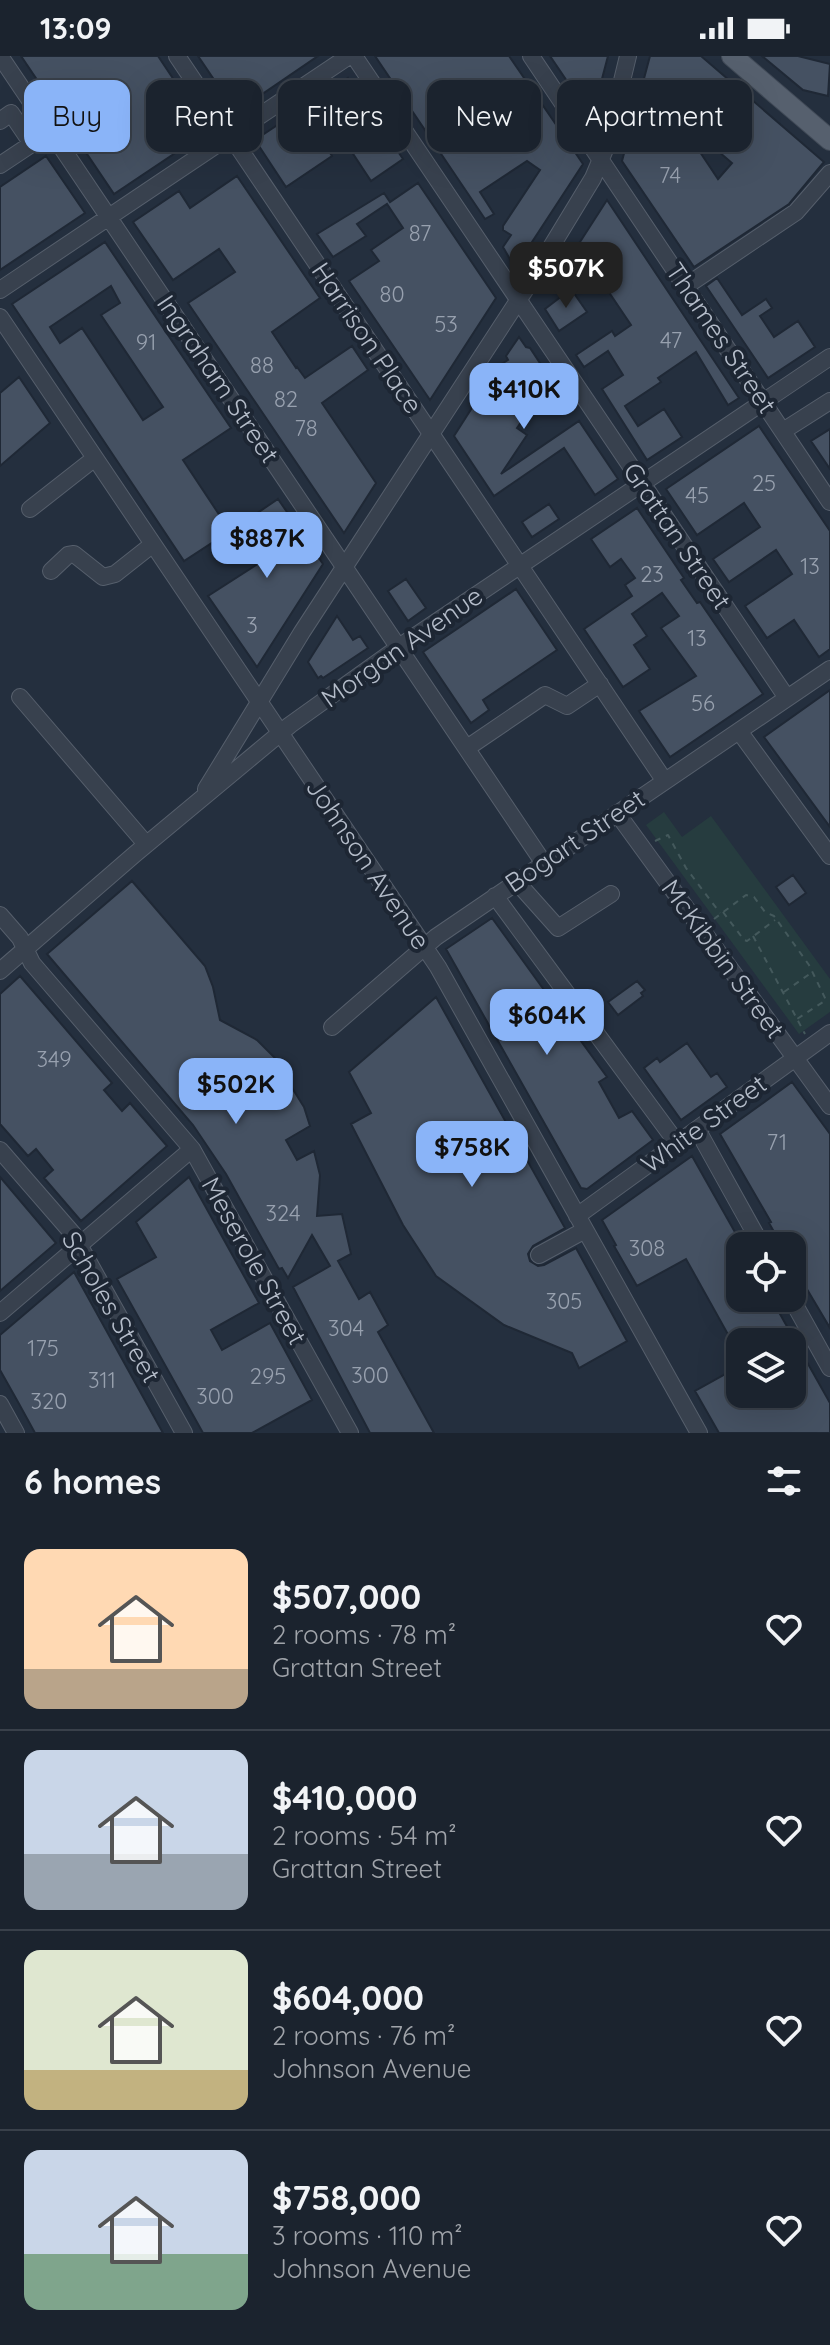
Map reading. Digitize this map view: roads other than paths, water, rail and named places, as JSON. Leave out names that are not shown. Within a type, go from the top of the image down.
[{"type":"main road","points":[[732,56],[828,135]]},
{"type":"street","name":"Ingraham Street","points":[[0,56],[24,91]]},
{"type":"street","name":"Harrison Place","points":[[177,56],[193,80]]},
{"type":"street","points":[[262,115],[351,56]]},
{"type":"street","name":"Grattan Street","points":[[351,56],[787,698]]},
{"type":"street","name":"Thames Street","points":[[531,56],[830,502]]},
{"type":"street","points":[[199,801],[344,567],[518,300],[601,161],[628,56]]},
{"type":"street","points":[[0,121],[11,113],[24,132]]},
{"type":"street","points":[[0,165],[24,149]]},
{"type":"street","name":"Ingraham Street","points":[[65,152],[543,862]]},
{"type":"street","points":[[0,290],[206,152]]},
{"type":"street","name":"Harrison Place","points":[[242,152],[664,780]]},
{"type":"street","points":[[686,286],[796,212],[830,173]]},
{"type":"street","name":"Johnson Avenue","points":[[0,317],[425,947],[699,1433]]},
{"type":"street","name":"Morgan Avenue","points":[[0,971],[280,733],[399,647],[830,357]]},
{"type":"street","points":[[783,431],[830,401]]},
{"type":"street","points":[[30,509],[95,458]]},
{"type":"street","points":[[51,571],[68,555],[74,554],[103,577],[115,574],[153,544]]},
{"type":"street","name":"Bogart Street","points":[[332,1027],[425,947],[495,896],[830,669]]},
{"type":"street","points":[[467,748],[545,695],[567,706],[600,684]]},
{"type":"street","points":[[20,697],[146,844]]},
{"type":"street","points":[[739,731],[830,856]]},
{"type":"street","name":"McKibbin Street","points":[[617,813],[830,1106]]},
{"type":"street","points":[[516,881],[558,928],[611,894]]},
{"type":"street","points":[[495,896],[677,1143]]},
{"type":"street","name":"Meserole Street","points":[[0,915],[20,938],[32,963],[192,1149],[350,1433]]},
{"type":"street","name":"White Street","points":[[539,1255],[677,1143],[830,1033]]},
{"type":"street","points":[[697,1129],[754,1232]]},
{"type":"street","points":[[0,1313],[192,1149]]},
{"type":"street","name":"Scholes Street","points":[[0,1150],[73,1234],[184,1433]]},
{"type":"street","points":[[799,1312],[830,1368]]},
{"type":"street","points":[[0,1404],[16,1433]]}]
